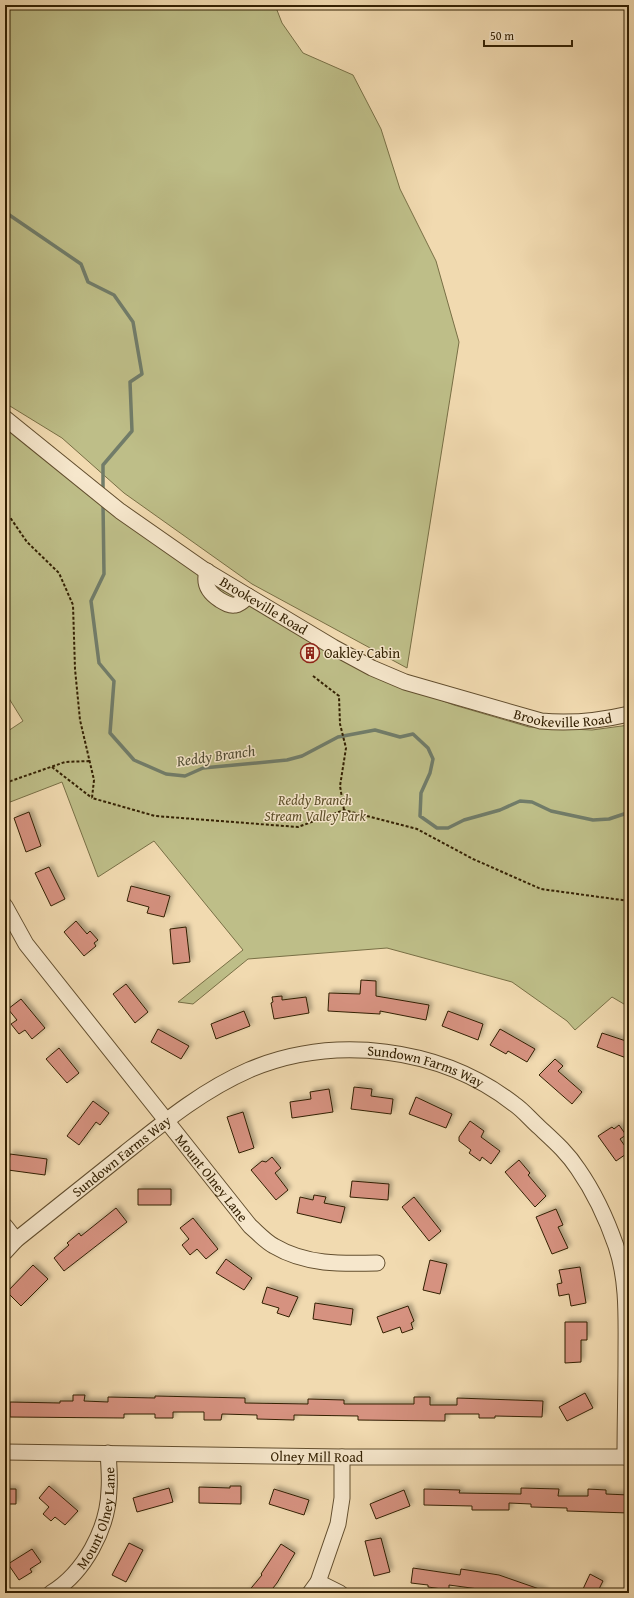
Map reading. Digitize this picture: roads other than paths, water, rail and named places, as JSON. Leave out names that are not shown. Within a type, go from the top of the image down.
[{"type":"street","name":"Brookeville Road","points":[[5,418],[71,473],[120,511],[207,571],[372,668],[405,682],[541,721],[562,723],[600,720],[629,714]]},
{"type":"street","name":"Mount Olney Lane","points":[[5,906],[26,944],[250,1226],[273,1246],[295,1257],[336,1264],[376,1263]]},
{"type":"street","name":"Sundown Farms Way","points":[[5,1252],[16,1240],[166,1121],[208,1090],[248,1071],[269,1063],[319,1052],[362,1050],[408,1055],[431,1061],[474,1079],[513,1103],[561,1147],[577,1168],[594,1195],[616,1247],[622,1275],[626,1312],[627,1457]]},
{"type":"street","points":[[5,1226],[16,1240]]},
{"type":"street","name":"Olney Mill Road","points":[[5,1452],[342,1457],[627,1457]]},
{"type":"street","name":"Mount Olney Lane","points":[[51,1593],[79,1568],[96,1542],[102,1525],[109,1491],[108,1454]]},
{"type":"street","points":[[340,1593],[314,1587],[338,1524],[342,1498],[342,1457]]},
{"type":"waterway","name":"Reddy Branch","points":[[5,212],[81,264],[88,282],[114,295],[133,322],[142,374],[130,382],[132,431],[103,465],[103,491]]},
{"type":"waterway","name":"Reddy Branch","points":[[103,503],[104,574],[91,601],[99,663],[114,681],[110,733],[134,760],[166,774],[185,776],[203,768],[287,760],[302,756],[338,737],[375,730],[400,737],[413,734],[428,748],[433,759],[430,773],[421,793],[420,816],[437,828],[448,828],[464,820],[500,810],[520,801],[532,802],[551,811],[593,820],[609,819],[624,814],[629,816]]},
{"type":"place","name":"Oakley Cabin","points":[[310,653]]},
{"type":"park label","name":"Reddy Branch Stream Valley Park","points":[[315,808]]}]
